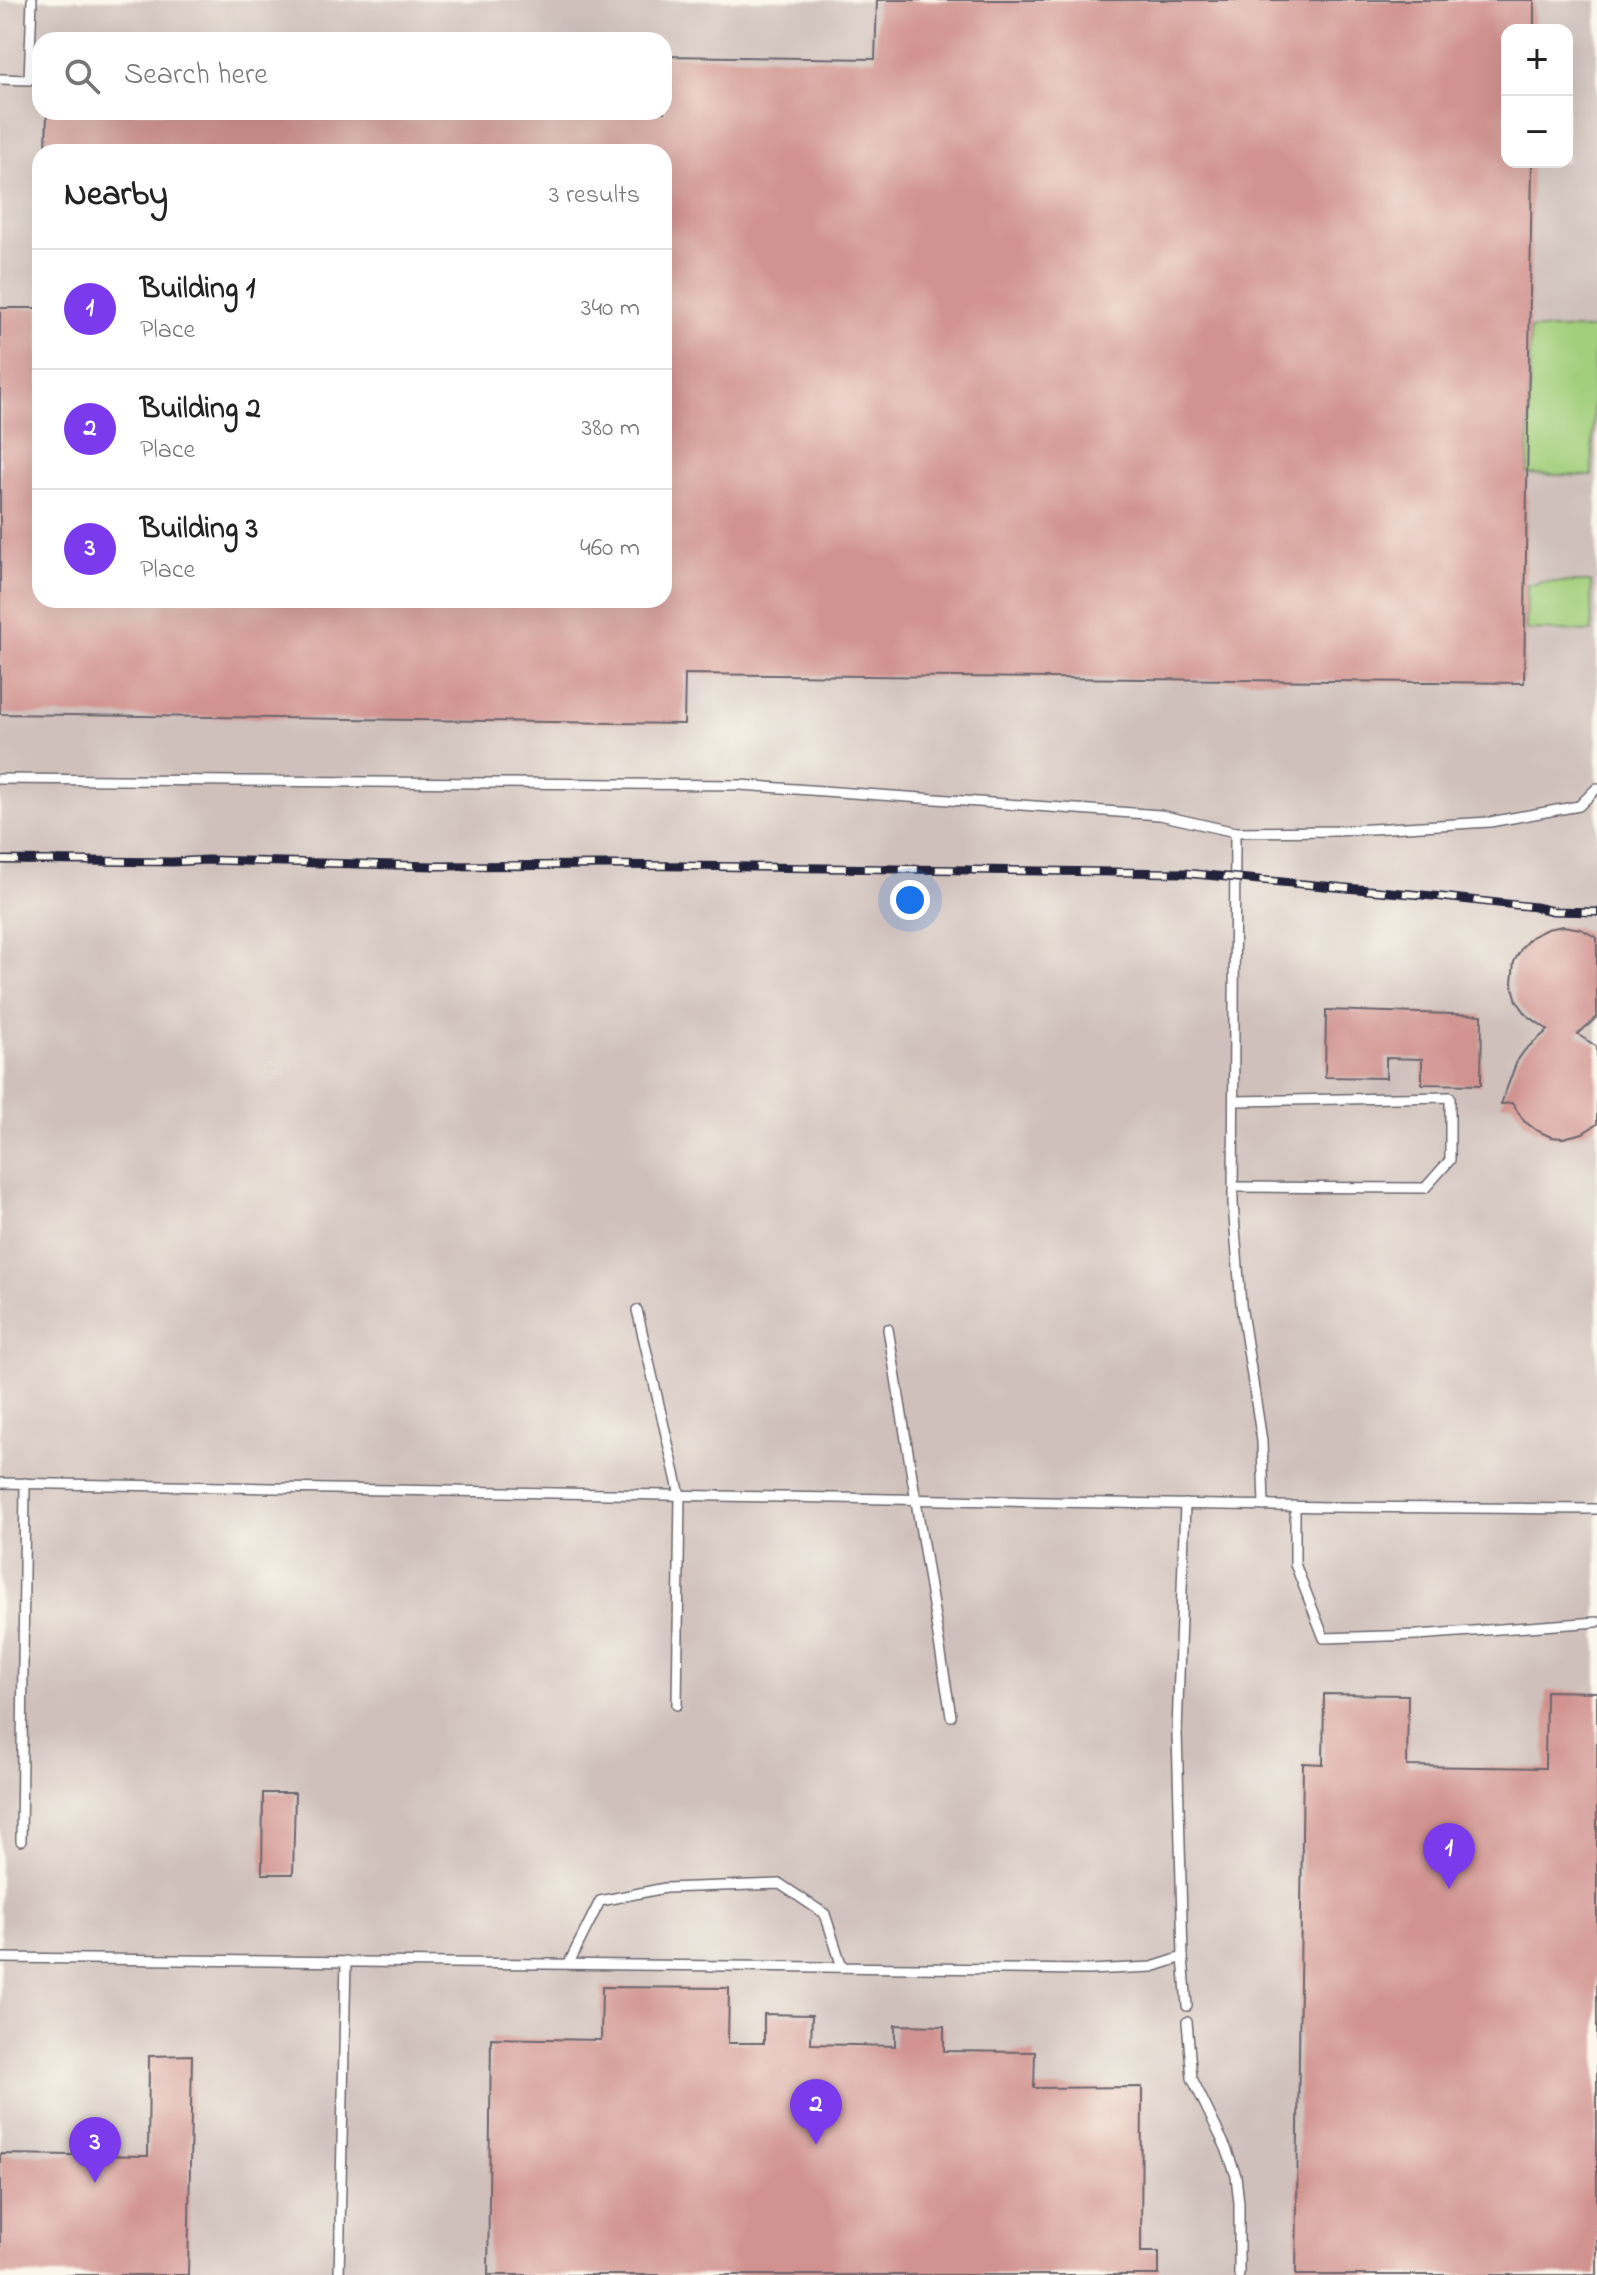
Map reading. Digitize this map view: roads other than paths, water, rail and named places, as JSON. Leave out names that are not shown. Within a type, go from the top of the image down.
[{"type":"lane","points":[[0,79],[29,80],[32,0]]},
{"type":"lane","points":[[0,779],[740,785],[1160,815],[1235,832],[1337,831],[1490,822],[1579,806],[1597,788]]},
{"type":"lane","points":[[1235,832],[1234,1187],[1241,1305],[1262,1441],[1264,1506]]},
{"type":"lane","points":[[1234,1101],[1450,1097],[1450,1160],[1425,1188],[1234,1187]]},
{"type":"lane","points":[[637,1310],[680,1495],[677,1705]]},
{"type":"lane","points":[[888,1329],[951,1716]]},
{"type":"lane","points":[[0,1483],[1264,1506],[1597,1509]]},
{"type":"lane","points":[[21,1841],[25,1483]]},
{"type":"lane","points":[[1185,1504],[1177,1732],[1187,2006]]},
{"type":"lane","points":[[1295,1506],[1295,1564],[1324,1638],[1417,1635],[1597,1622]]},
{"type":"lane","points":[[569,1963],[600,1901],[665,1888],[780,1884],[825,1914],[842,1967]]},
{"type":"lane","points":[[0,1958],[1091,1970],[1152,1967],[1183,1957]]},
{"type":"lane","points":[[339,2275],[346,1961]]},
{"type":"lane","points":[[1187,2022],[1192,2078],[1236,2176],[1239,2275]]},
{"type":"railway","points":[[0,860],[1184,873],[1433,896],[1553,911],[1597,912]]},
{"type":"place","name":"Building 1","points":[[1449,1889]]},
{"type":"place","name":"Building 2","points":[[816,2145]]},
{"type":"place","name":"Building 3","points":[[95,2183]]}]
